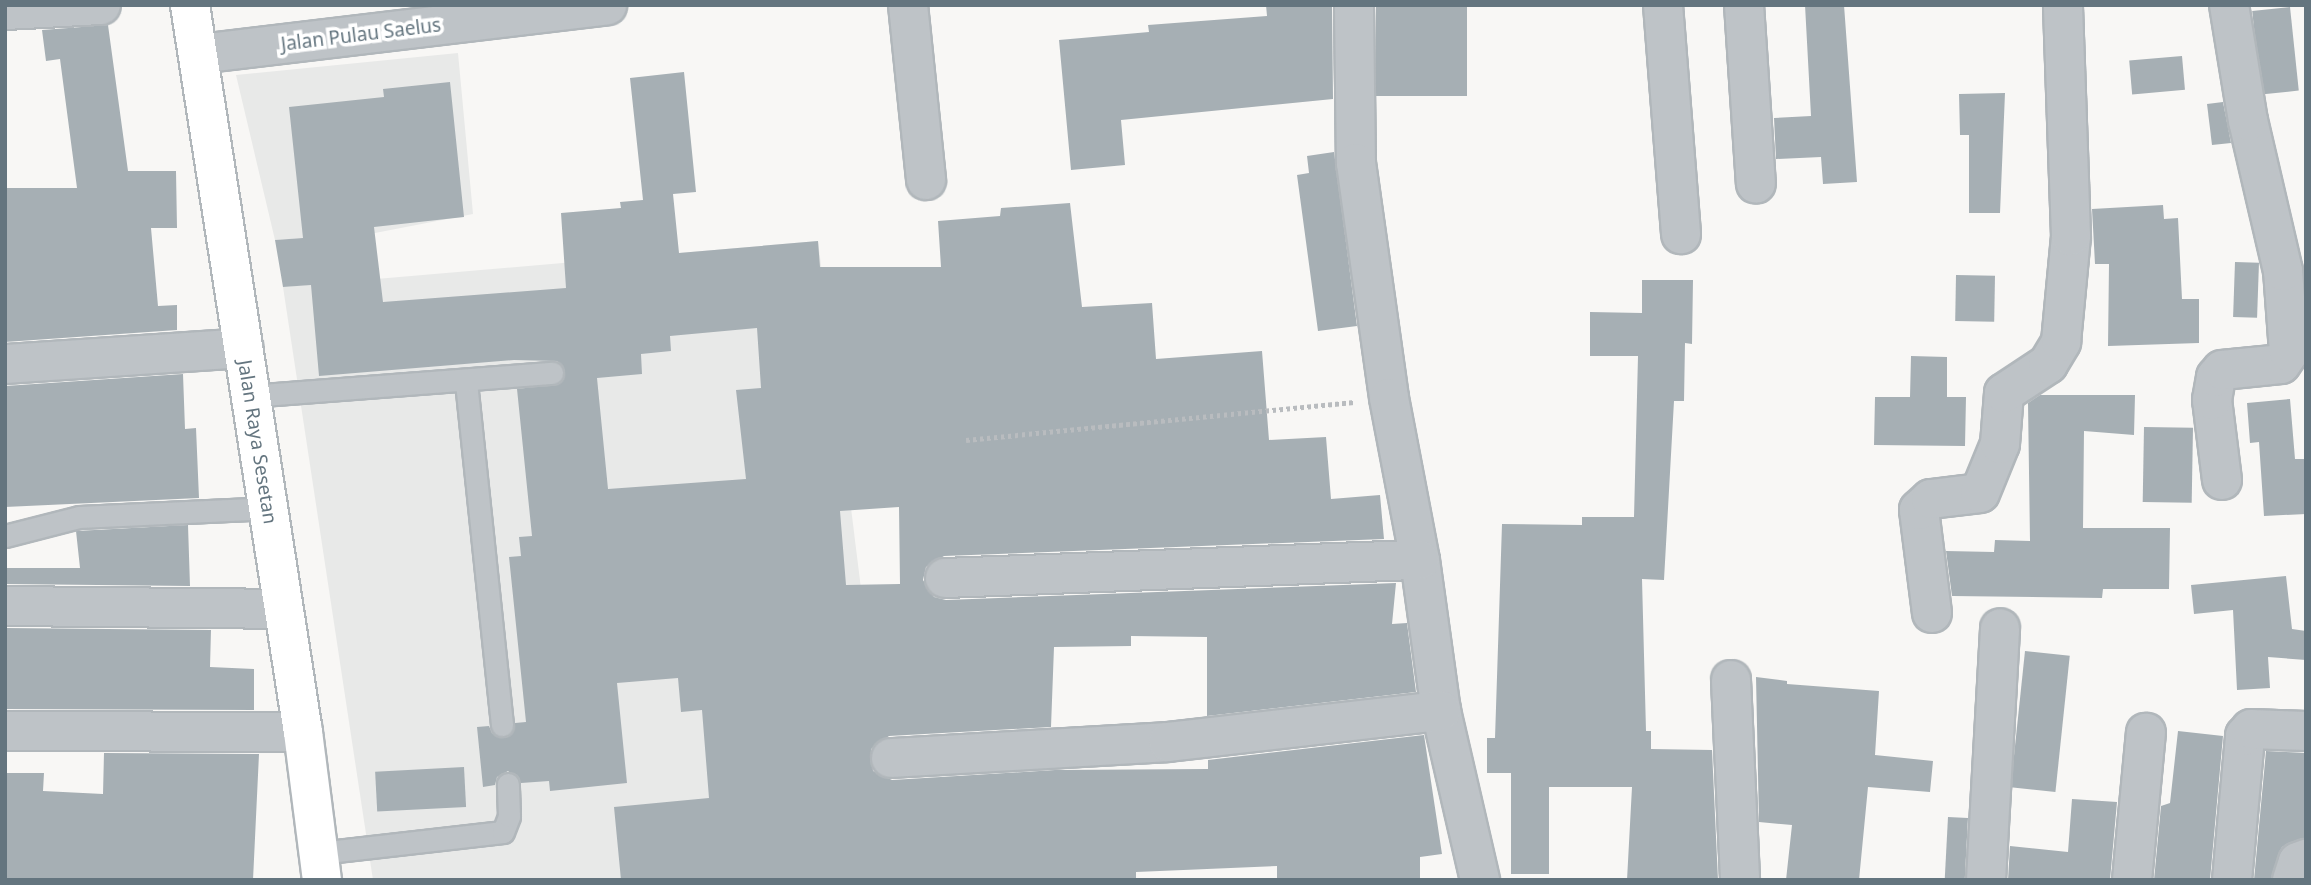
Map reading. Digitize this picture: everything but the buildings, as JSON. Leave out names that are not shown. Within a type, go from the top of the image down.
[{"type":"main road","name":"Jalan Raya Sesetan","points":[[190,5],[303,732],[320,867]]},
{"type":"street","points":[[5,10],[102,5]]},
{"type":"street","name":"Jalan Pulau Saelus","points":[[199,54],[607,5]]},
{"type":"street","points":[[908,5],[926,180]]},
{"type":"street","points":[[1354,5],[1356,163],[1389,398],[1420,560],[1441,711],[1480,880]]},
{"type":"street","points":[[1663,5],[1681,234]]},
{"type":"street","points":[[1744,5],[1756,184]]},
{"type":"street","points":[[1932,613],[1919,510],[1931,499],[1980,493],[2000,444],[2004,393],[2048,364],[2061,342],[2071,236],[2063,5]]},
{"type":"street","points":[[2222,480],[2211,388],[2222,370],[2286,361],[2294,271],[2248,121],[2229,5]]},
{"type":"street","points":[[5,364],[243,348]]},
{"type":"street","points":[[945,578],[1420,560]]},
{"type":"street","points":[[5,606],[283,608]]},
{"type":"street","points":[[1986,880],[2000,628]]},
{"type":"street","points":[[1731,680],[1740,880]]},
{"type":"street","points":[[891,758],[1155,743],[1441,711]]},
{"type":"street","points":[[2232,880],[2245,736],[2251,729],[2306,731]]},
{"type":"street","points":[[5,731],[303,732]]},
{"type":"street","points":[[2132,880],[2146,733]]},
{"type":"street","points":[[2292,880],[2298,862],[2306,859]]},
{"type":"lane","points":[[250,396],[466,382],[552,373]]},
{"type":"lane","points":[[466,382],[502,724]]},
{"type":"lane","points":[[5,536],[79,517],[267,508]]},
{"type":"lane","points":[[320,867],[503,832],[509,816],[508,784]]},
{"type":"path","points":[[966,440],[1389,398]]},
{"type":"shaded area","points":[[458,53],[473,214],[375,233],[275,240],[236,75]]},
{"type":"shaded area","points":[[818,241],[897,880],[373,880],[283,287]]}]
